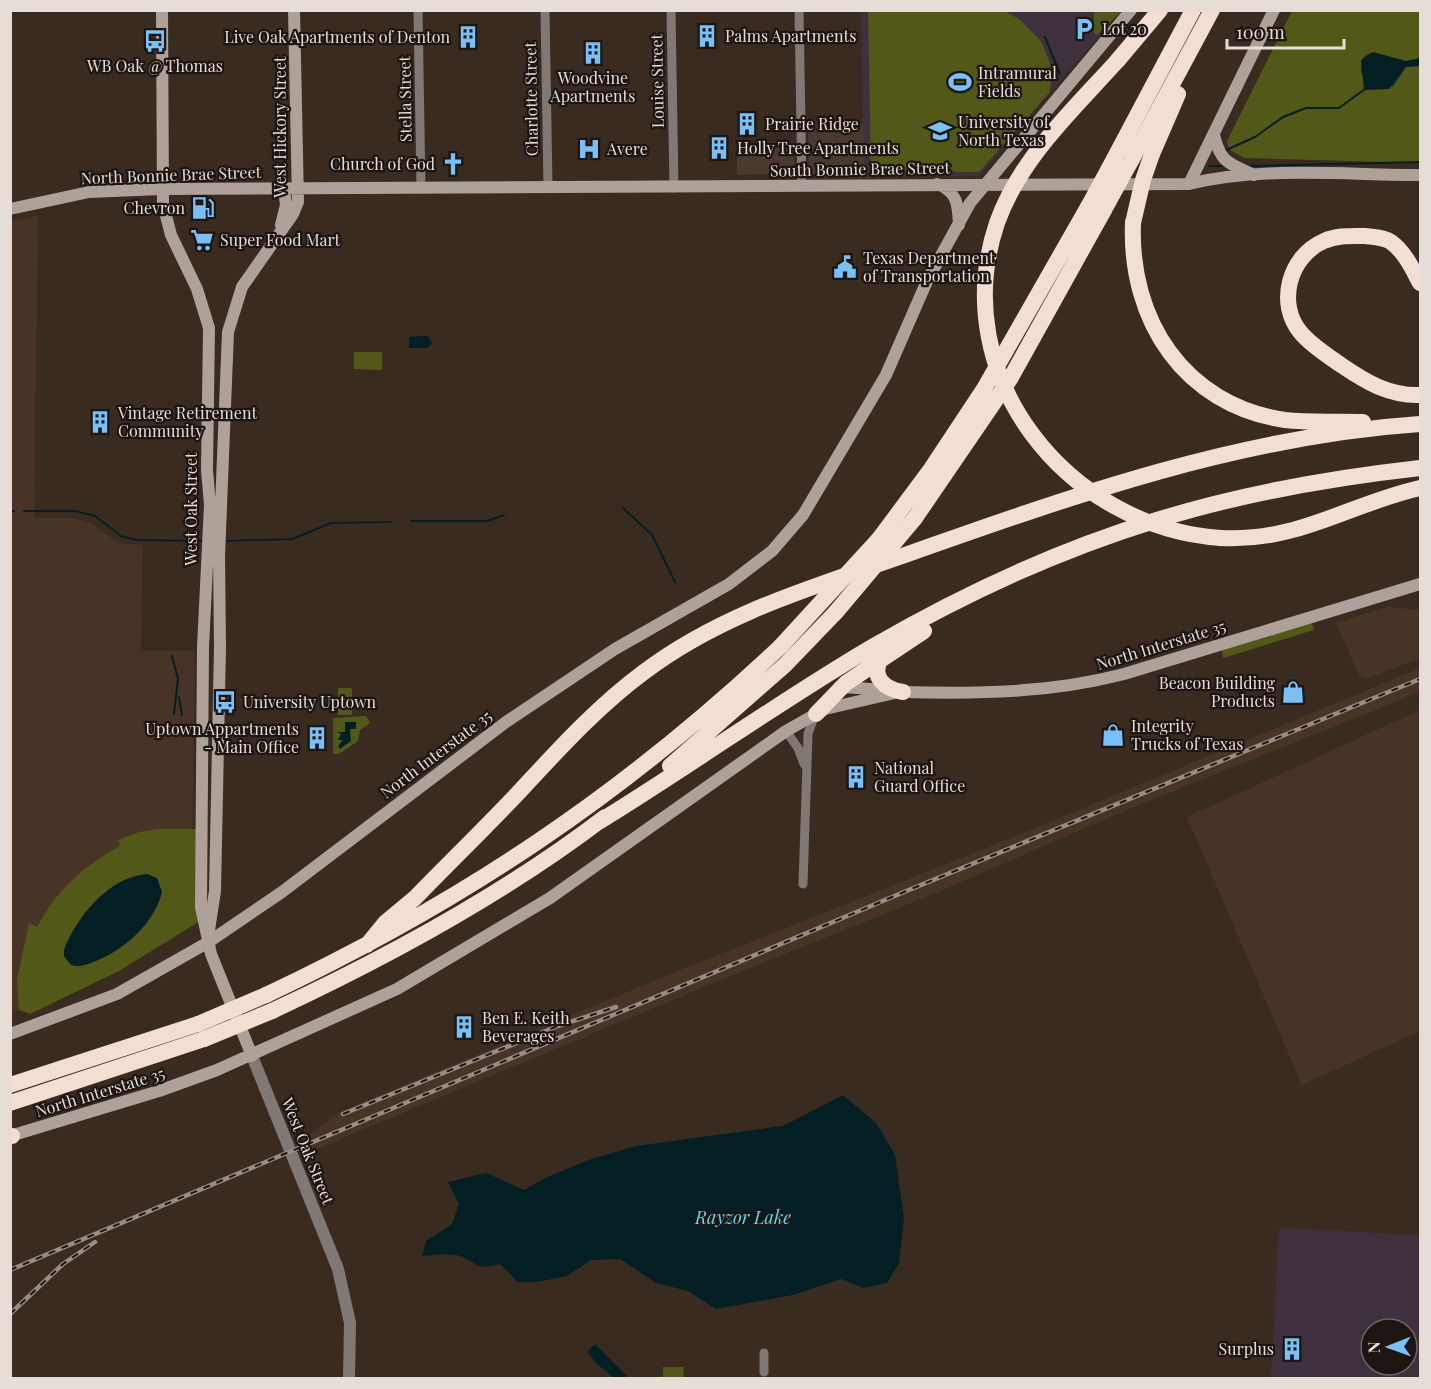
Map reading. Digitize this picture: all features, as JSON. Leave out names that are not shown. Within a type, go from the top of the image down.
[{"type":"highway","points":[[1160,10],[1028,161],[1008,198],[997,225],[990,262],[986,308],[992,345],[1002,381],[1016,410],[1035,440],[1068,476],[1104,502],[1135,518],[1172,530],[1221,538],[1275,534],[1313,526],[1378,498],[1420,488]]},
{"type":"highway","points":[[597,823],[724,720],[785,665],[836,612],[915,518],[1016,370],[1096,208],[1114,159],[1193,10]]},
{"type":"highway","points":[[1214,10],[1152,154],[1133,223],[1132,264],[1146,313],[1173,357],[1211,392],[1254,412],[1286,420],[1420,424]]},
{"type":"highway","points":[[10,1103],[201,1031],[454,897],[580,814],[643,767],[781,646],[879,539],[931,469],[984,389],[1096,208],[1132,159],[1214,10]]},
{"type":"highway","points":[[1420,283],[1408,261],[1391,243],[1373,237],[1348,236],[1325,240],[1306,253],[1294,270],[1288,290],[1292,320],[1310,342],[1373,385],[1390,392],[1420,395]]},
{"type":"highway","points":[[367,945],[385,923],[423,890],[596,713],[644,672],[699,634],[723,622],[769,602],[1132,478],[1200,460],[1276,444],[1377,428],[1420,424]]},
{"type":"highway","points":[[10,1085],[272,1011],[342,978],[422,936],[518,878],[597,823],[875,646],[958,602],[1075,550],[1156,520],[1260,494],[1339,479],[1420,468]]},
{"type":"highway","points":[[816,714],[841,687],[882,657],[950,616],[1075,550]]},
{"type":"highway","points":[[882,657],[877,671],[880,681],[889,689],[903,692]]},
{"type":"main road","name":"West Oak Street","points":[[162,10],[162,189],[171,235],[197,289],[209,328],[207,470],[210,527],[203,647],[201,907],[207,943],[252,1056]]},
{"type":"main road","name":"West Hickory Street","points":[[228,332],[242,286],[278,232],[294,214],[298,202],[294,10]]},
{"type":"main road","name":"North Interstate 35","points":[[10,1034],[117,994],[207,943],[282,892],[506,722],[615,649],[708,597],[765,557],[790,534],[803,515],[892,364],[927,281],[984,184],[1131,10]]},
{"type":"main road","points":[[1189,184],[1274,10]]},
{"type":"main road","points":[[1214,135],[1218,154],[1224,161],[1255,175]]},
{"type":"main road","name":"South Bonnie Brae Street","points":[[299,188],[1189,184],[1214,178],[1255,175],[1420,175]]},
{"type":"main road","points":[[936,184],[950,191],[956,198],[958,225]]},
{"type":"main road","points":[[278,232],[286,205],[284,188]]},
{"type":"main road","name":"North Bonnie Brae Street","points":[[10,209],[89,192],[299,188]]},
{"type":"main road","points":[[209,328],[228,332]]},
{"type":"main road","name":"West Oak Street","points":[[207,943],[215,866],[220,647],[219,556],[228,332]]},
{"type":"main road","name":"North Interstate 35","points":[[786,730],[788,725],[827,693],[841,687],[903,692],[1000,693],[1079,685],[1124,674],[1420,584]]},
{"type":"main road","name":"North Interstate 35","points":[[11,1136],[167,1089],[252,1056],[396,989],[510,924],[786,730],[816,714],[855,701],[903,692]]},
{"type":"main road","points":[[201,866],[215,866]]},
{"type":"street","name":"Stella Street","points":[[418,10],[421,188]]},
{"type":"street","name":"Charlotte Street","points":[[545,10],[548,187]]},
{"type":"street","name":"Louise Street","points":[[671,10],[674,188]]},
{"type":"street","points":[[799,10],[802,186]]},
{"type":"street","points":[[803,885],[809,727],[816,714]]},
{"type":"street","points":[[786,730],[801,753],[806,772]]},
{"type":"street","name":"West Oak Street","points":[[252,1056],[338,1269],[350,1323],[349,1378]]},
{"type":"street","points":[[764,1353],[764,1372]]},
{"type":"shaded area","name":"Intramural Fields","points":[[861,11],[1120,11],[979,176],[864,177]]},
{"type":"shaded area","points":[[870,123],[871,178],[809,179],[808,125]]},
{"type":"shaded area","points":[[794,142],[794,174],[737,175],[737,143]]},
{"type":"shaded area","points":[[38,216],[34,518],[73,518],[93,524],[118,543],[143,545],[141,651],[195,651],[191,918],[77,982],[11,1014],[10,221]]},
{"type":"shaded area","points":[[1387,607],[1420,610],[1420,658],[1367,679],[1359,675],[1336,623]]},
{"type":"shaded area","points":[[1420,668],[1420,692],[1122,812],[936,893],[718,981],[300,1156],[296,1144],[342,1111],[668,975],[1009,839]]},
{"type":"shaded area","points":[[1420,710],[1420,1031],[1302,1085],[1187,817]]},
{"type":"shaded area","points":[[1279,1228],[1420,1235],[1420,1378],[1271,1378]]},
{"type":"green space","points":[[1094,10],[1122,11],[1097,35],[1094,34]]},
{"type":"green space","name":"Intramural Fields","points":[[868,11],[1004,11],[1019,19],[1041,41],[1053,71],[1049,93],[979,172],[871,171]]},
{"type":"green space","points":[[1292,11],[1420,11],[1420,58],[1406,61],[1370,53],[1362,62],[1361,73],[1393,87],[1406,67],[1420,66],[1420,163],[1244,158],[1229,149],[1227,141]]},
{"type":"green space","points":[[354,352],[382,352],[382,370],[354,369]]},
{"type":"green space","points":[[1311,622],[1314,630],[1223,658],[1222,649]]},
{"type":"green space","points":[[338,688],[352,688],[352,715],[338,715]]},
{"type":"green space","points":[[366,716],[370,723],[360,730],[358,741],[339,754],[333,754],[333,718]]},
{"type":"green space","points":[[157,829],[202,829],[200,921],[119,971],[30,1014],[19,1010],[17,980],[29,923],[37,927],[62,890],[94,862],[120,846],[118,840],[139,832]]},
{"type":"green space","points":[[663,1367],[684,1367],[683,1378],[663,1378]]},
{"type":"water","points":[[1373,52],[1406,61],[1420,58],[1420,66],[1406,67],[1389,89],[1364,90],[1361,60]]},
{"type":"water","points":[[428,336],[432,343],[428,348],[409,348],[409,337]]},
{"type":"water","points":[[345,722],[356,722],[356,729],[350,729],[351,741],[340,749],[338,746],[343,740],[338,740],[341,734],[337,732],[345,732]]},
{"type":"water","points":[[147,874],[157,878],[162,892],[158,904],[145,925],[128,942],[107,956],[83,966],[70,964],[64,956],[64,950],[77,924],[96,900],[120,882]]},
{"type":"water","name":"Rayzor Lake","points":[[843,1095],[877,1124],[895,1155],[904,1218],[899,1263],[887,1283],[864,1288],[841,1279],[793,1295],[716,1309],[688,1291],[656,1283],[620,1259],[591,1260],[567,1276],[537,1282],[518,1282],[500,1264],[480,1266],[452,1254],[422,1256],[426,1241],[452,1224],[459,1204],[448,1182],[486,1173],[524,1190],[547,1177],[591,1159],[636,1146],[783,1126]]},
{"type":"water","points":[[595,1344],[627,1376],[614,1378],[596,1363],[587,1351]]},
{"type":"waterway","points":[[1045,37],[1060,74]]},
{"type":"waterway","points":[[1224,151],[1255,137],[1283,117],[1306,108],[1339,108],[1365,89]]},
{"type":"waterway","points":[[1248,166],[1420,162]]},
{"type":"waterway","points":[[1209,166],[1225,166]]},
{"type":"waterway","points":[[623,508],[652,535],[675,582]]},
{"type":"waterway","points":[[24,511],[75,511],[95,516],[121,536],[137,540],[201,541]]},
{"type":"waterway","points":[[411,521],[487,521],[504,515]]},
{"type":"waterway","points":[[226,541],[292,539],[331,523],[391,522]]},
{"type":"waterway","points":[[172,656],[178,679],[174,714]]},
{"type":"waterway","points":[[179,697],[182,715]]},
{"type":"railway","points":[[10,1270],[904,892],[1420,679]]},
{"type":"railway","points":[[343,1114],[558,1026],[616,1007]]},
{"type":"railway","points":[[10,1314],[63,1264],[95,1242]]},
{"type":"place","name":"Lot 20","points":[[1084,29]]},
{"type":"place","name":"Palms Apartments","points":[[707,36]]},
{"type":"place","name":"Live Oak Apartments of Denton","points":[[468,37]]},
{"type":"place","name":"WB Oak @ Thomas","points":[[155,41]]},
{"type":"place","name":"Woodvine Apartments","points":[[593,53]]},
{"type":"place","name":"Intramural Fields","points":[[960,82]]},
{"type":"place","name":"Prairie Ridge","points":[[747,124]]},
{"type":"place","name":"University of North Texas","points":[[940,131]]},
{"type":"place","name":"Holly Tree Apartments","points":[[719,148]]},
{"type":"place","name":"Avere","points":[[589,149]]},
{"type":"place","name":"Church of God","points":[[453,164]]},
{"type":"place","name":"Chevron","points":[[203,208]]},
{"type":"place","name":"Super Food Mart","points":[[202,240]]},
{"type":"place","name":"Texas Department of Transportation","points":[[845,267]]},
{"type":"place","name":"Vintage Retirement Community","points":[[100,422]]},
{"type":"place","name":"Beacon Building Products","points":[[1293,692]]},
{"type":"place","name":"University Uptown","points":[[225,702]]},
{"type":"place","name":"Integrity Trucks of Texas","points":[[1113,735]]},
{"type":"place","name":"Uptown Appartments - Main Office","points":[[317,738]]},
{"type":"place","name":"National Guard Office","points":[[856,777]]},
{"type":"place","name":"Ben E. Keith Beverages","points":[[464,1027]]},
{"type":"place","name":"Surplus","points":[[1292,1349]]}]
